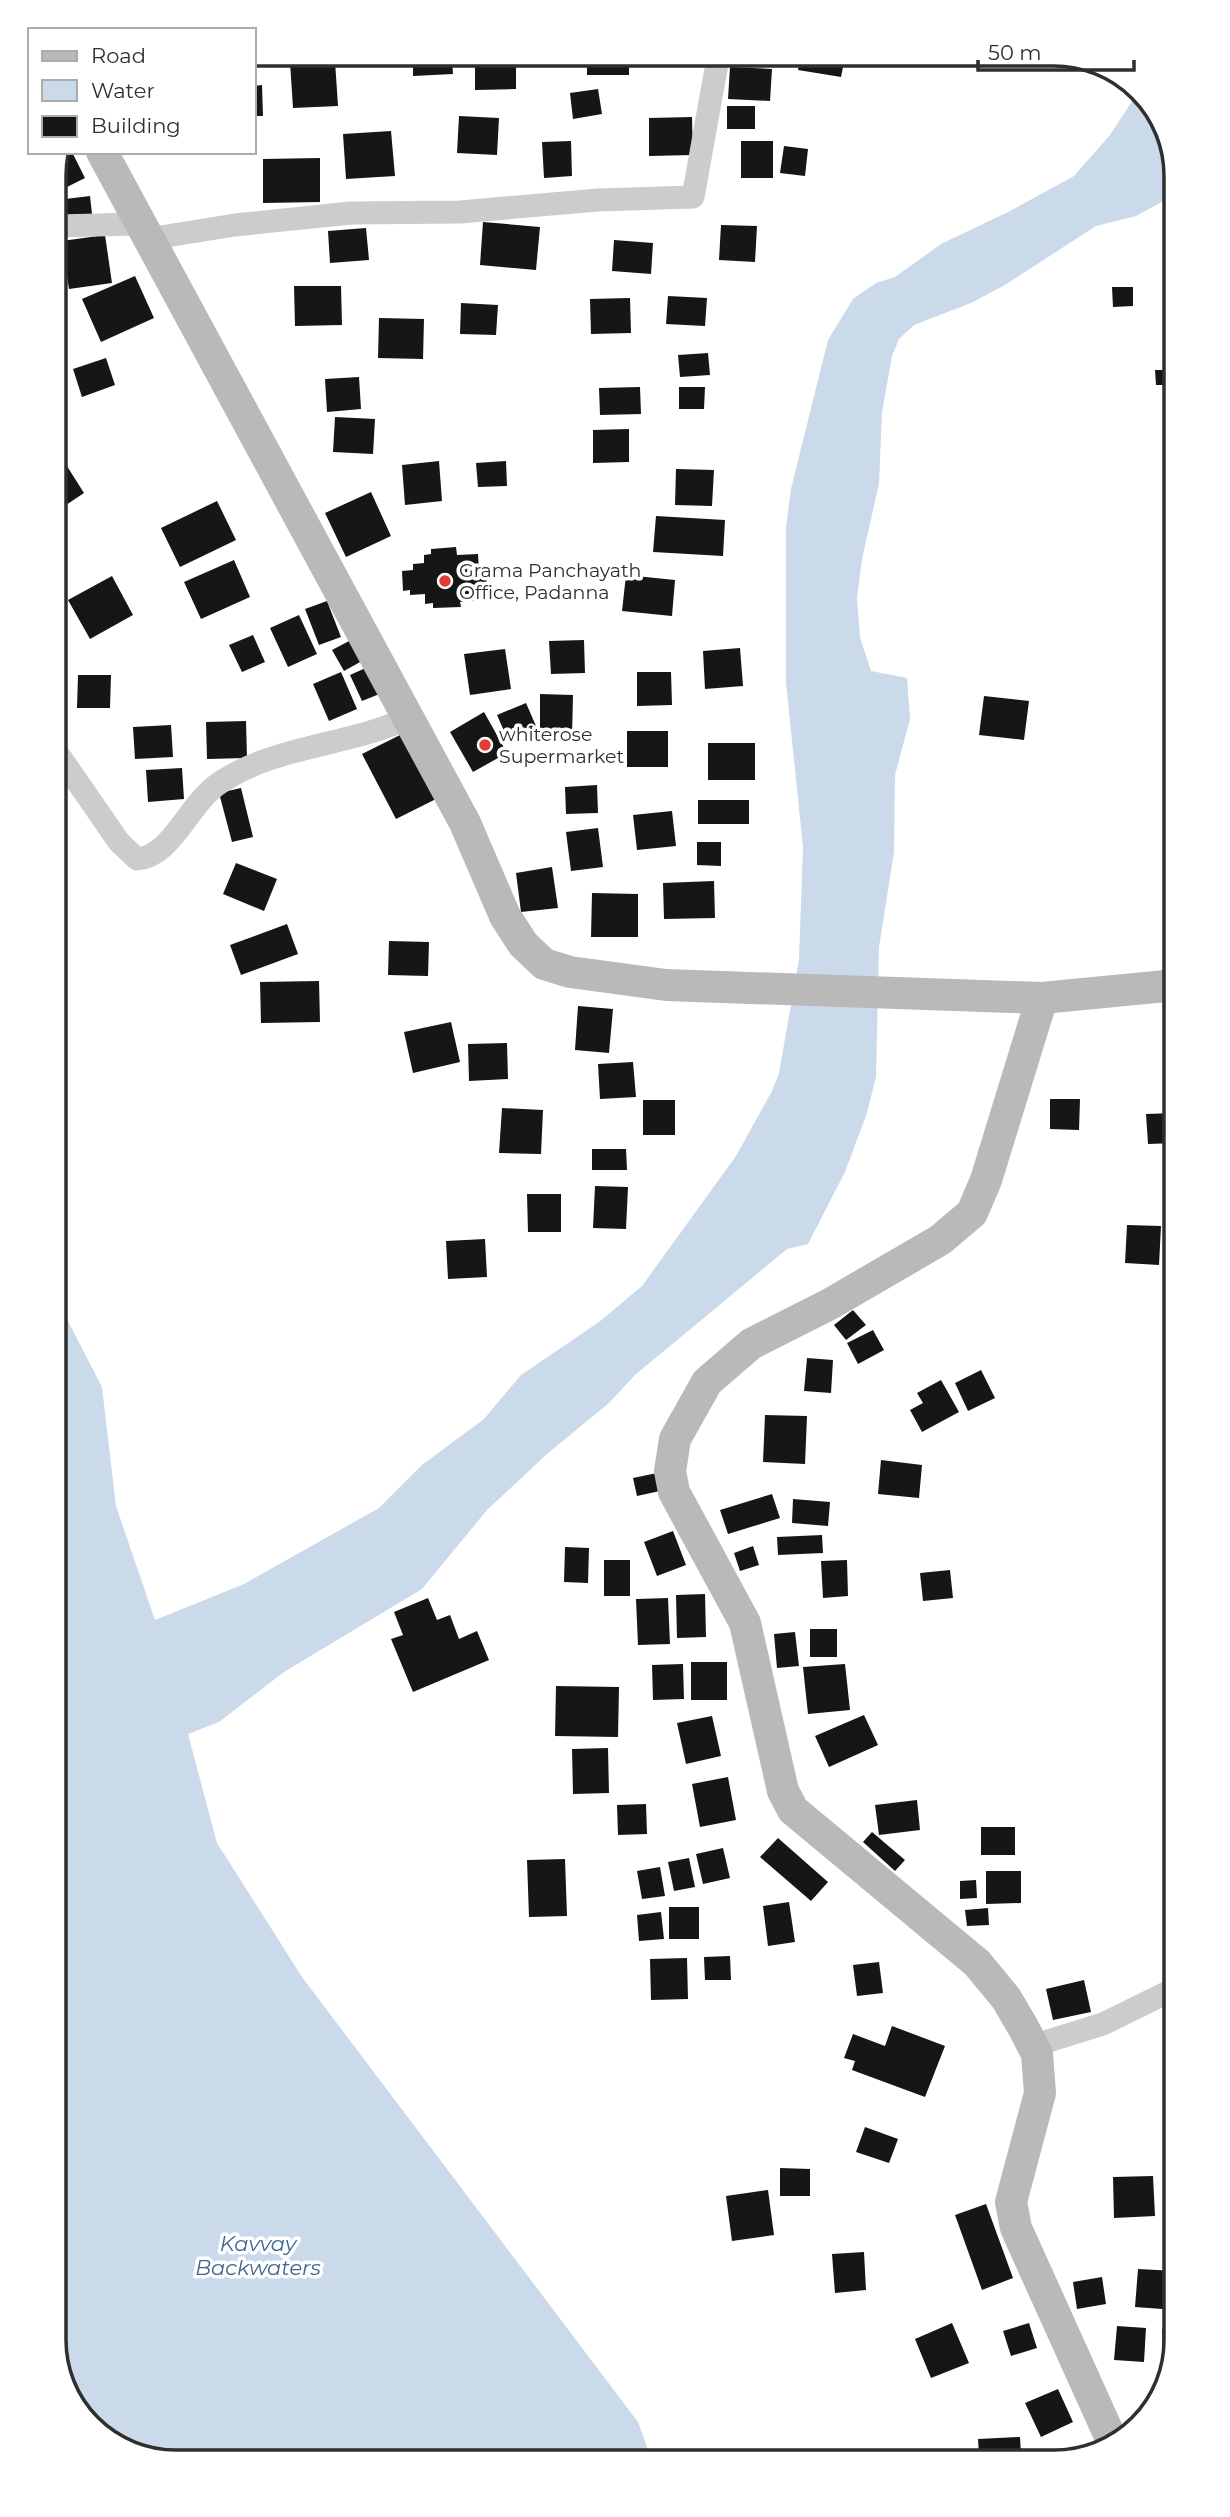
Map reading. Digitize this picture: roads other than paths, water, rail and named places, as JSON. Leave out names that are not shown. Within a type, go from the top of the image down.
[{"type":"main road","points":[[103,154],[465,822],[500,905],[523,944],[544,964],[570,972],[666,985],[1042,998],[1164,986]]},
{"type":"main road","points":[[1042,998],[986,1180],[972,1213],[940,1240],[830,1304],[751,1344],[707,1382],[700,1392],[675,1439],[670,1471],[674,1492],[744,1623],[783,1791],[793,1810],[977,1962],[1006,1998],[1037,2054],[1040,2092],[1011,2202],[1016,2228],[1110,2436]]},
{"type":"street","points":[[67,227],[144,231],[351,213],[460,212],[598,200],[693,197],[716,67]]},
{"type":"street","points":[[67,766],[119,842],[137,859],[148,858],[166,846],[199,798],[222,781],[314,744],[364,735],[408,718]]},
{"type":"street","points":[[1032,2046],[1103,2024],[1164,1994]]},
{"type":"water","name":"Kavvay Backwaters","points":[[1132,100],[1149,121],[1155,134],[1164,176],[1164,201],[1136,216],[1096,226],[1005,285],[971,303],[914,325],[899,339],[892,356],[882,412],[879,484],[862,559],[857,598],[860,637],[871,671],[907,678],[910,719],[895,775],[894,852],[879,947],[876,1077],[867,1113],[845,1172],[808,1244],[787,1249],[635,1375],[609,1403],[547,1454],[487,1510],[422,1589],[284,1672],[219,1722],[188,1734],[217,1843],[302,1977],[638,2422],[648,2450],[169,2450],[141,2445],[115,2432],[94,2413],[81,2396],[69,2362],[66,2341],[66,1318],[102,1387],[116,1506],[155,1620],[244,1584],[379,1508],[422,1465],[484,1419],[521,1375],[599,1322],[642,1286],[736,1156],[779,1073],[799,959],[803,847],[786,682],[786,527],[791,489],[828,340],[853,299],[876,283],[895,277],[941,244],[1074,176],[1110,135]]},
{"type":"place","name":"Grama Panchayath Office, Padanna","points":[[445,581]]},
{"type":"place","name":"whiterose Supermarket","points":[[485,745]]}]
